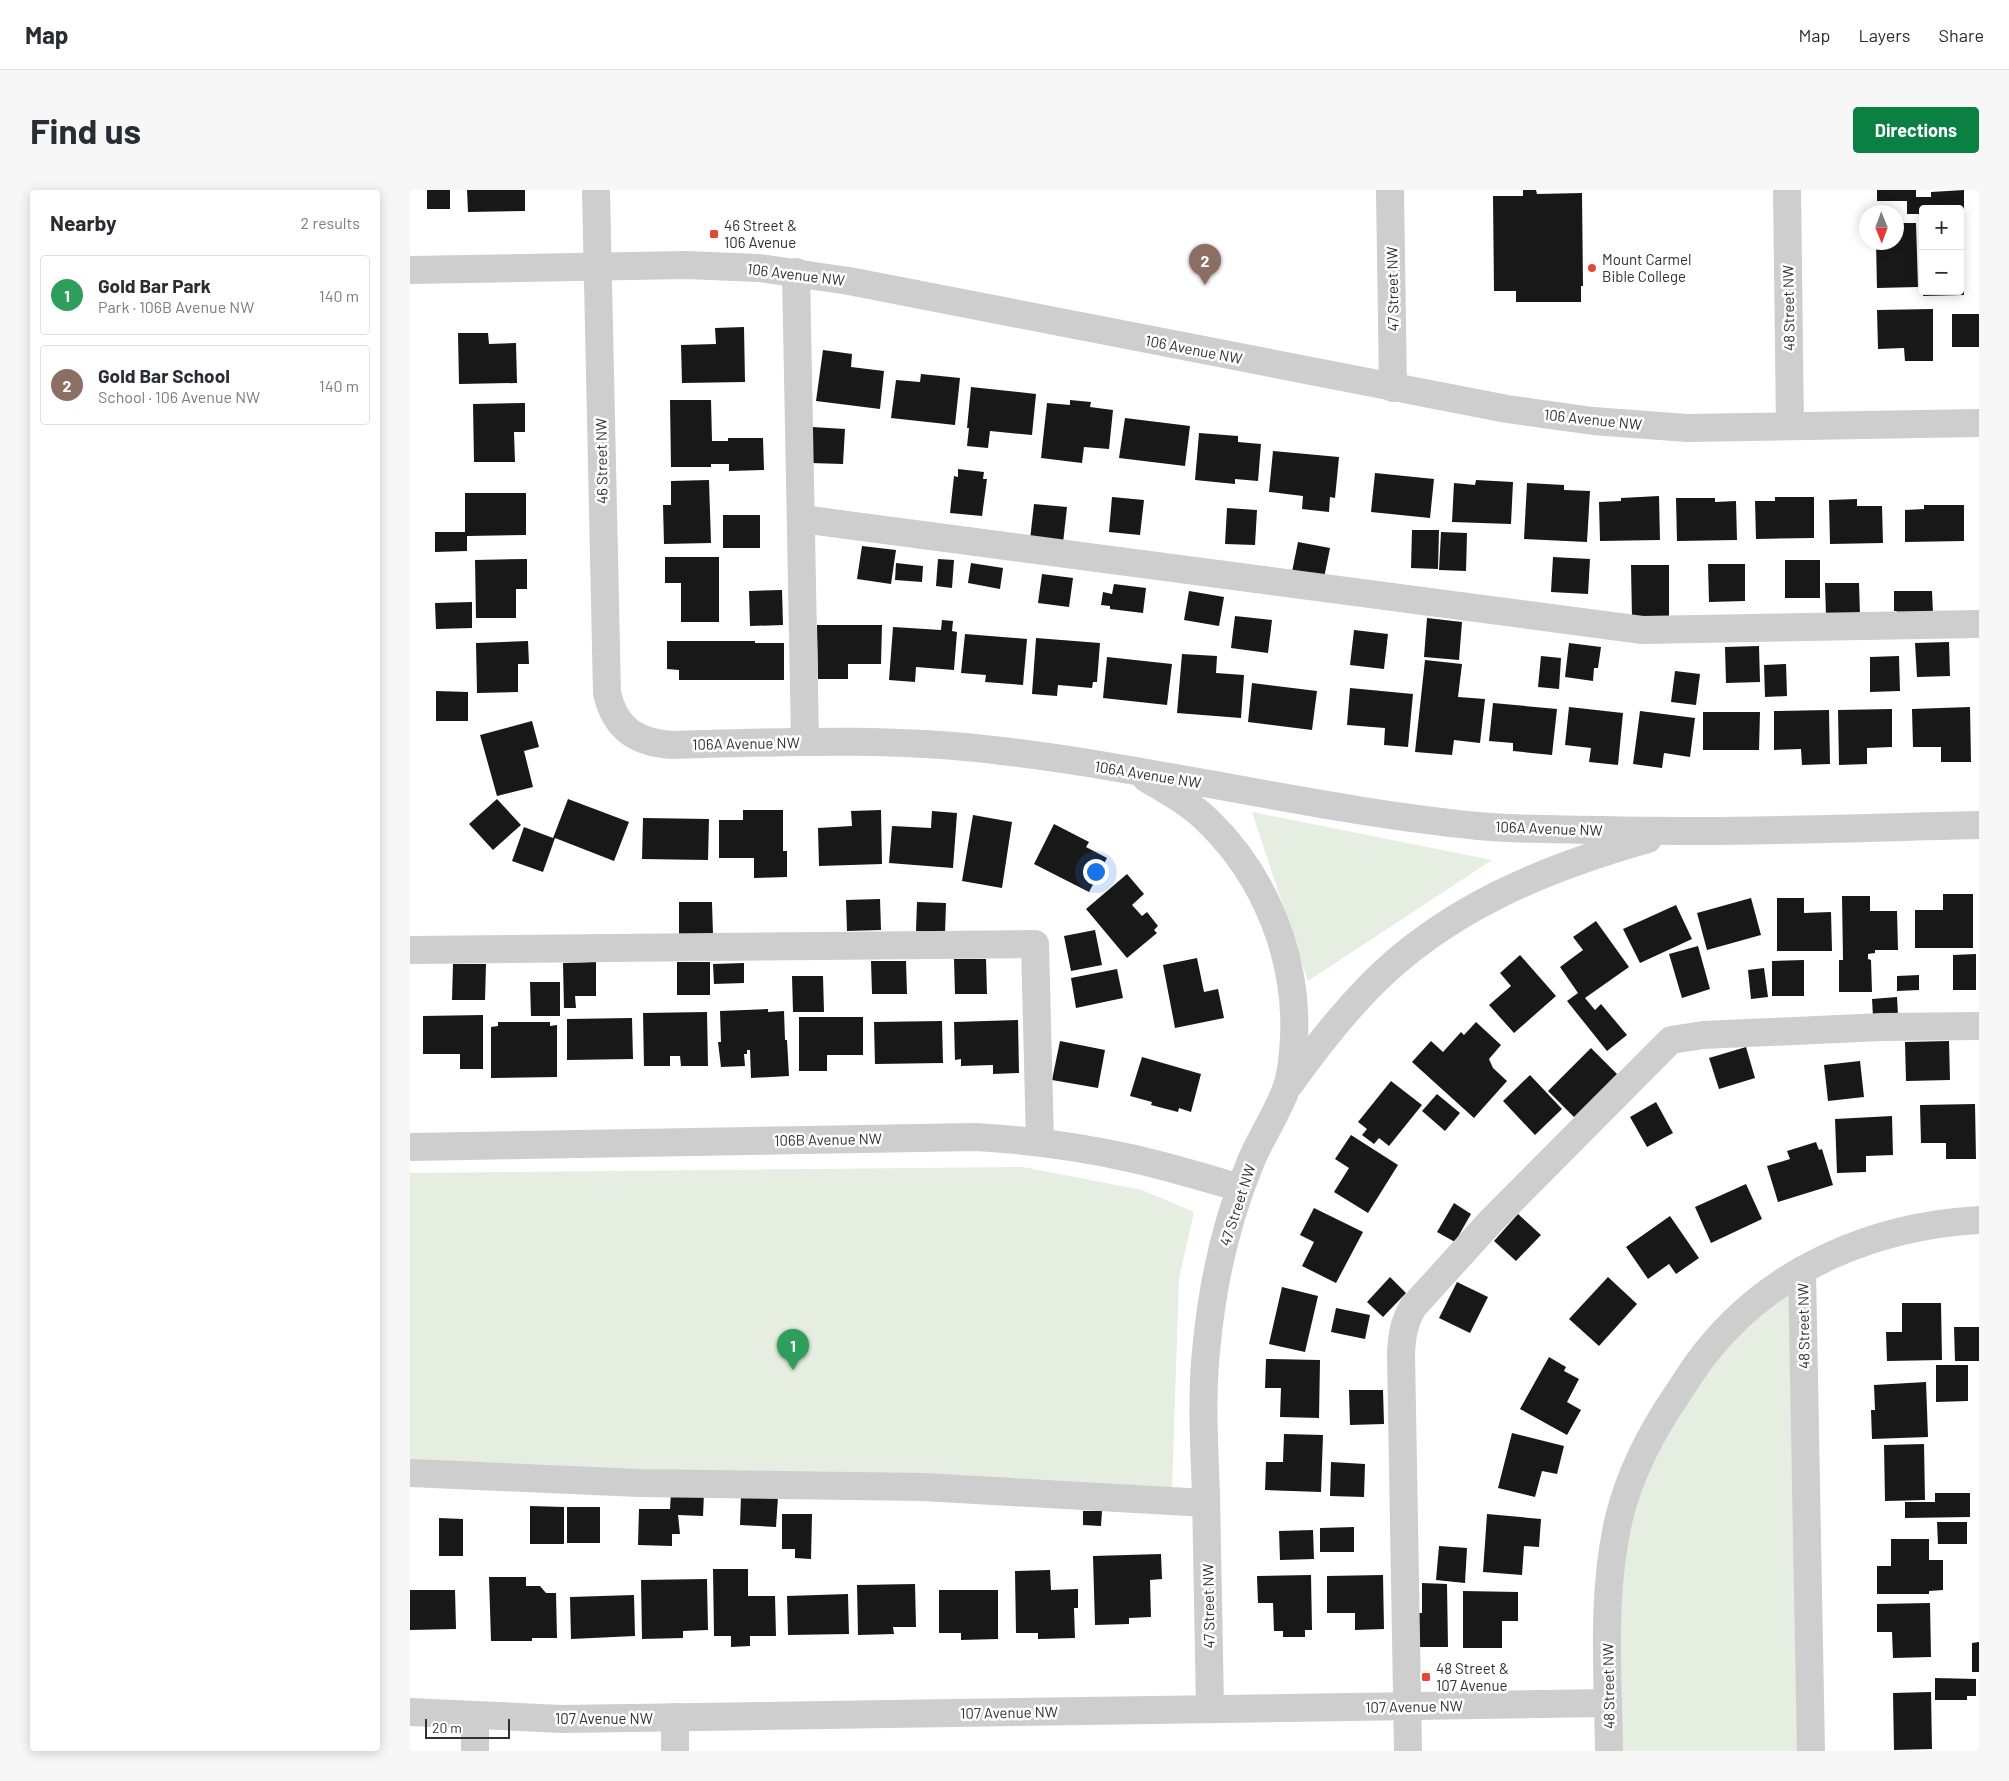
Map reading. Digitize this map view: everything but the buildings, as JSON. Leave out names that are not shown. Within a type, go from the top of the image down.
[{"type":"street","name":"46 Street NW","points":[[596,190],[596,267],[606,676],[609,704],[623,727]]},
{"type":"street","name":"47 Street NW","points":[[1390,190],[1393,388]]},
{"type":"street","name":"48 Street NW","points":[[1787,190],[1790,426]]},
{"type":"street","name":"106 Avenue NW","points":[[410,270],[686,265],[759,268],[796,272],[1507,410],[1593,421],[1688,428],[1979,423]]},
{"type":"street","points":[[796,272],[806,742]]},
{"type":"street","points":[[802,519],[1642,630],[1979,624]]},
{"type":"street","name":"106A Avenue NW","points":[[623,727],[644,740],[658,744],[879,741],[1004,751],[1441,822],[1528,828],[1676,831],[1979,825]]},
{"type":"street","name":"47 Street NW","points":[[1134,771],[1194,808],[1239,856],[1264,897],[1282,942],[1294,1009],[1293,1048],[1286,1088],[1264,1132],[1240,1188],[1216,1275],[1206,1343],[1204,1406],[1210,1709]]},
{"type":"street","name":"106A Avenue NW","points":[[1286,1088],[1324,1039],[1370,986],[1421,943],[1465,912],[1505,890],[1546,871],[1594,854],[1676,831]]},
{"type":"street","points":[[410,950],[1035,944],[1040,1142]]},
{"type":"street","points":[[1408,1751],[1401,1353],[1402,1332],[1406,1318],[1413,1307],[1492,1220],[1671,1040],[1703,1035],[1882,1027],[1979,1026]]},
{"type":"street","name":"106B Avenue NW","points":[[410,1147],[985,1137],[1040,1142],[1126,1157],[1240,1188]]},
{"type":"street","points":[[1802,1270],[1870,1239],[1941,1222],[1979,1220]]},
{"type":"street","name":"48 Street NW","points":[[1609,1751],[1607,1614],[1612,1554],[1619,1517],[1644,1447],[1664,1413],[1709,1349],[1734,1323],[1767,1294],[1802,1270]]},
{"type":"street","name":"48 Street NW","points":[[1802,1270],[1811,1751]]},
{"type":"street","points":[[410,1473],[639,1483],[923,1487],[1206,1503]]},
{"type":"street","name":"107 Avenue NW","points":[[410,1712],[562,1719],[1608,1703]]},
{"type":"street","points":[[474,1716],[475,1751]]},
{"type":"street","points":[[674,1717],[675,1751]]},
{"type":"shaded area","points":[[1252,812],[1492,860],[1308,981]]},
{"type":"shaded area","points":[[1023,1167],[1142,1190],[1194,1212],[1179,1278],[1172,1487],[410,1462],[410,1173]]},
{"type":"shaded area","points":[[1802,1270],[1811,1751],[1609,1751],[1609,1584],[1664,1413]]},
{"type":"place","name":"46 Street & 106 Avenue","points":[[714,234]]},
{"type":"place","name":"Mount Carmel Bible College","points":[[1592,268]]},
{"type":"place","name":"Gold Bar School","points":[[1205,285]]},
{"type":"place","name":"Gold Bar Park","points":[[793,1370]]},
{"type":"place","name":"48 Street & 107 Avenue","points":[[1426,1677]]}]
